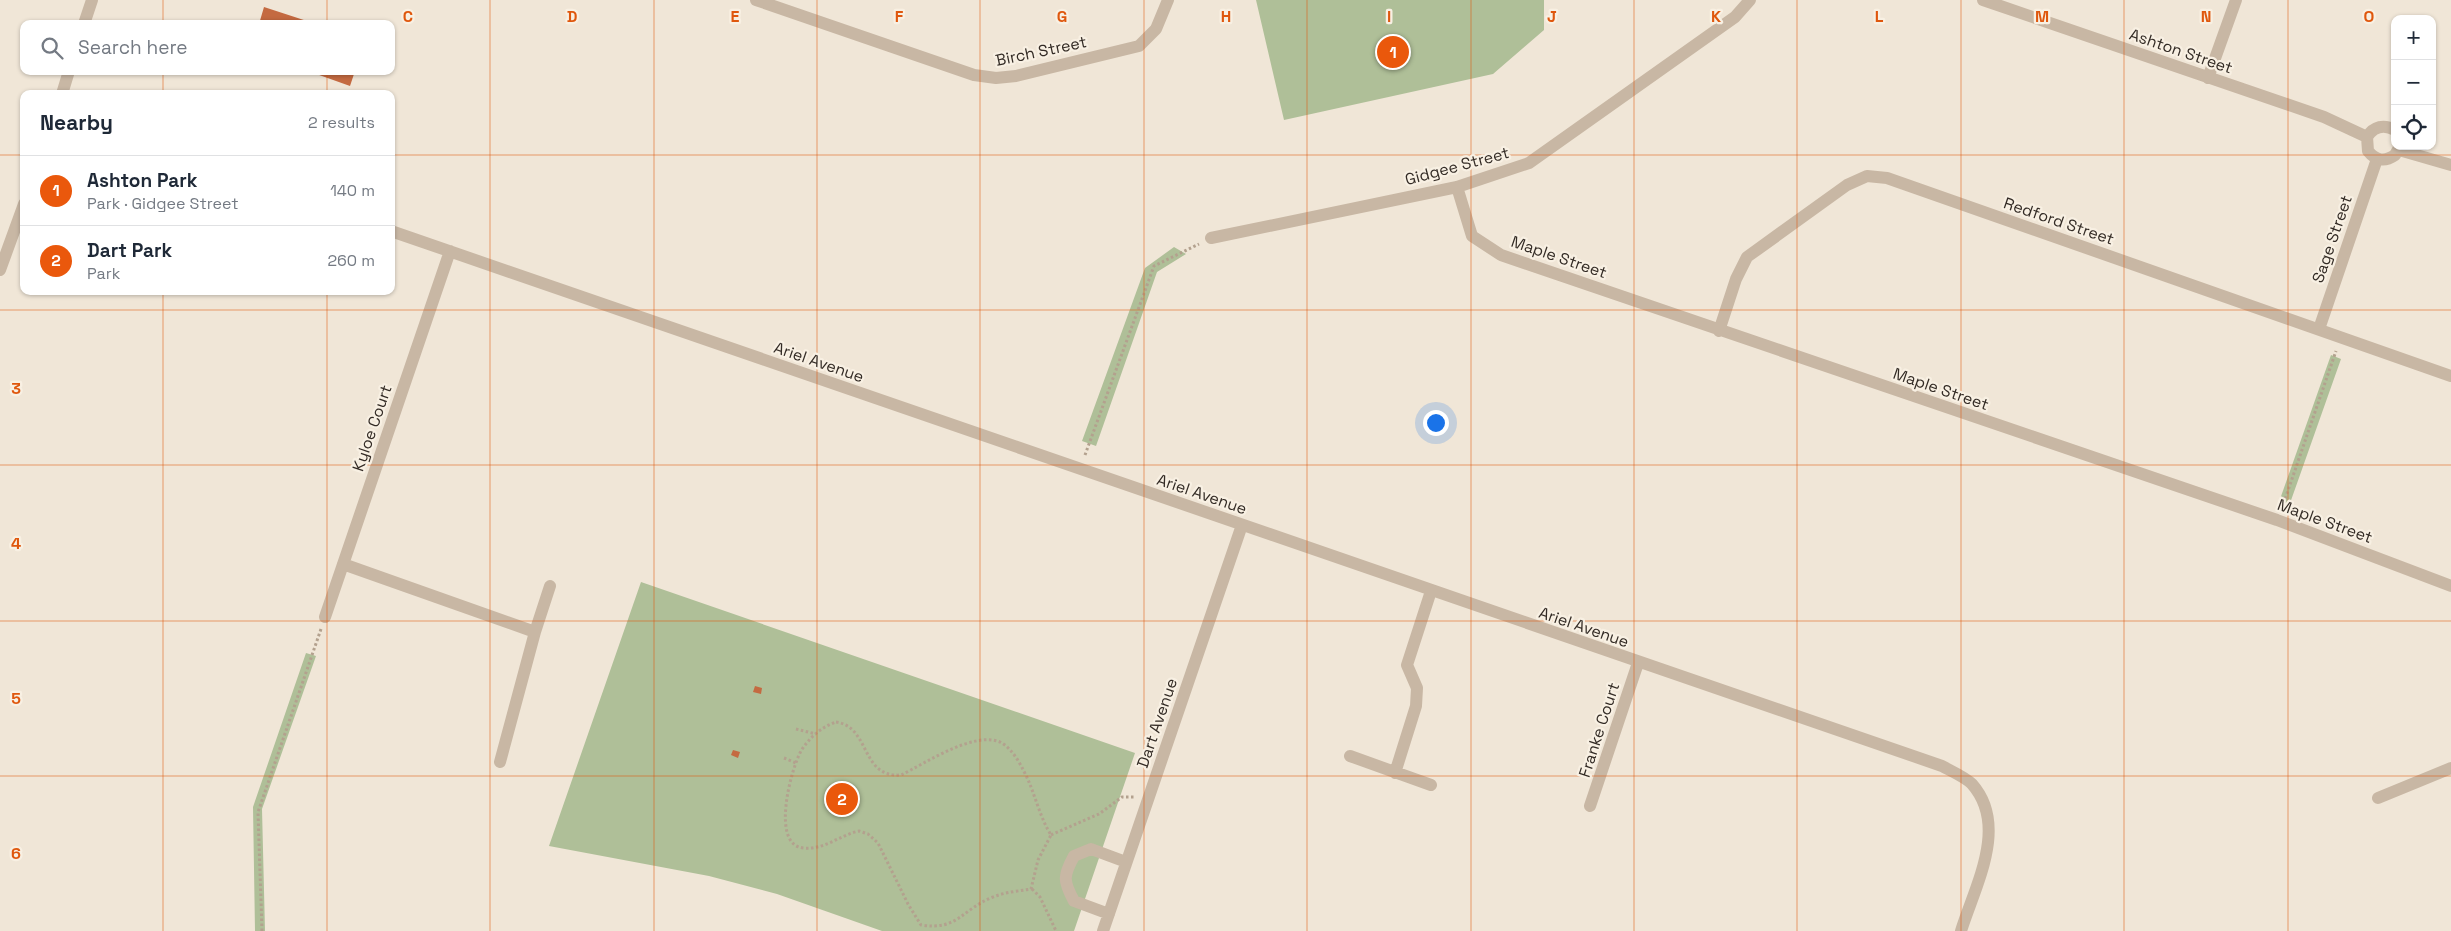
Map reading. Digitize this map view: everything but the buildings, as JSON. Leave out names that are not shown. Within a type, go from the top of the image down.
[{"type":"street","points":[[85,20],[92,0]]},
{"type":"street","name":"Birch Street","points":[[756,0],[955,69],[996,78],[1016,76],[1139,46],[1156,29],[1168,0]]},
{"type":"street","name":"Gidgee Street","points":[[1212,238],[1457,186],[1529,163],[1735,17],[1750,0]]},
{"type":"street","name":"Ashton Street","points":[[1983,0],[2020,6],[2208,78],[2324,117],[2368,137]]},
{"type":"street","points":[[2208,78],[2236,0]]},
{"type":"street","points":[[63,90],[68,75]]},
{"type":"street","points":[[2391,129],[2382,126],[2376,128],[2368,137],[2368,151],[2376,159],[2390,159],[2398,150]]},
{"type":"street","points":[[2406,150],[2451,165]]},
{"type":"street","name":"Sage Street","points":[[2319,329],[2376,159]]},
{"type":"street","name":"Redford Street","points":[[1720,331],[1736,279],[1747,257],[1847,185],[1867,176],[1886,178],[2451,376]]},
{"type":"street","name":"Maple Street","points":[[1457,186],[1472,236],[1501,255],[2277,520],[2451,586]]},
{"type":"street","points":[[1,267],[20,215]]},
{"type":"street","name":"Ariel Avenue","points":[[395,232],[1638,663],[1942,766],[1971,783],[1987,808],[1989,828],[1986,854],[1961,931]]},
{"type":"street","name":"Kyloe Court","points":[[325,617],[450,250]]},
{"type":"street","name":"Dart Avenue","points":[[1103,931],[1242,525]]},
{"type":"street","points":[[343,564],[535,632]]},
{"type":"street","points":[[500,762],[535,632],[550,586]]},
{"type":"street","points":[[1396,773],[1416,706],[1417,688],[1407,665],[1431,591]]},
{"type":"street","name":"Franke Court","points":[[1590,806],[1638,663]]},
{"type":"street","points":[[1350,756],[1431,785]]},
{"type":"street","points":[[2378,798],[2451,768]]},
{"type":"street","points":[[1109,914],[1074,901],[1066,886],[1065,872],[1074,856],[1091,849],[1126,862]]},
{"type":"path","points":[[1080,470],[1154,266],[1212,238]]},
{"type":"path","points":[[2277,520],[2341,337]]},
{"type":"path","points":[[262,931],[258,812],[325,617]]},
{"type":"path","points":[[1031,889],[995,896],[975,905],[947,927],[934,928],[921,925],[908,904],[878,843],[868,834],[858,830],[816,848],[802,849],[793,843],[786,824],[786,804],[788,786],[796,763],[802,751],[816,734],[826,725],[836,722],[847,724],[856,732],[870,761],[890,776],[901,775],[977,739],[1002,743],[1021,764],[1040,807],[1044,824],[1051,835]]},
{"type":"path","points":[[796,728],[816,734]]},
{"type":"path","points":[[784,758],[796,763]]},
{"type":"path","points":[[1031,889],[1038,860],[1051,835],[1099,814],[1122,797],[1148,800]]},
{"type":"path","points":[[1031,889],[1040,897],[1056,931]]},
{"type":"green space","points":[[1256,0],[1544,0],[1544,30],[1493,74],[1284,120]]},
{"type":"green space","points":[[1174,247],[1186,254],[1157,272],[1096,446],[1082,441],[1145,268]]},
{"type":"green space","points":[[2331,355],[2341,359],[2289,506],[2279,502]]},
{"type":"green space","points":[[641,582],[1135,753],[1074,931],[882,931],[777,894],[709,876],[549,846]]},
{"type":"green space","points":[[306,653],[316,656],[262,809],[265,931],[255,931],[253,807]]},
{"type":"place","name":"Ashton Park","points":[[1393,52]]},
{"type":"place","name":"Dart Park","points":[[842,799]]}]
